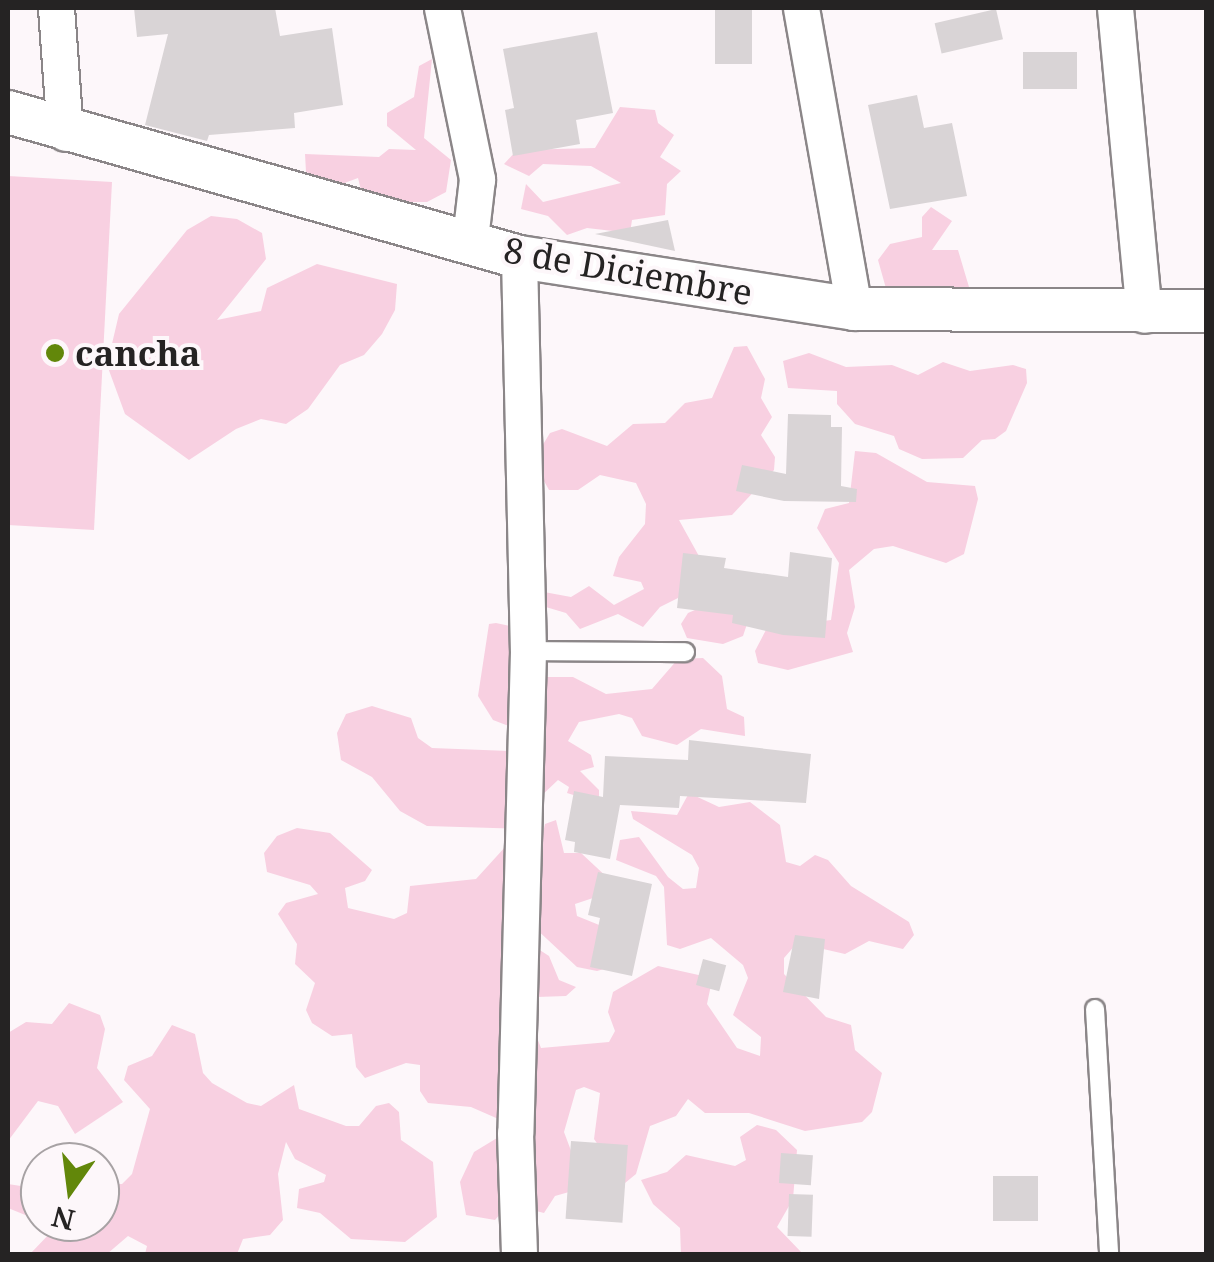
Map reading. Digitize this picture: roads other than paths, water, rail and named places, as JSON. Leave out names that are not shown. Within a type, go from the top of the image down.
[{"type":"street","points":[[56,8],[64,133]]},
{"type":"street","points":[[442,8],[477,179],[470,239]]},
{"type":"street","points":[[802,8],[854,309]]},
{"type":"street","points":[[1115,8],[1144,315]]},
{"type":"street","name":"8 de Diciembre","points":[[8,112],[64,133],[470,239],[520,257],[854,309],[1144,315],[1206,312]]},
{"type":"street","points":[[520,257],[528,651],[516,1133],[520,1254]]},
{"type":"lane","points":[[528,651],[685,652]]},
{"type":"lane","points":[[1095,1010],[1109,1254]]},
{"type":"place","name":"cancha","points":[[55,353]]}]
